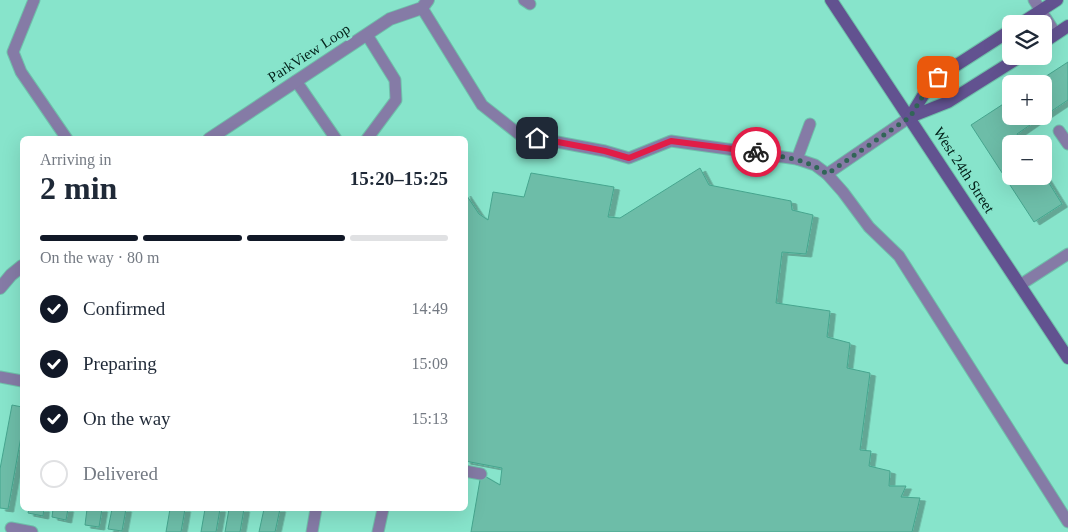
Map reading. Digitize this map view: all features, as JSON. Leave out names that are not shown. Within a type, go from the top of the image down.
[{"type":"main road","name":"West 24th Street","points":[[831,0],[1068,358]]},
{"type":"main road","points":[[1029,15],[1038,5],[1057,0]]},
{"type":"main road","points":[[1052,37],[1068,26]]},
{"type":"main road","points":[[910,117],[930,84],[1002,36]]},
{"type":"main road","points":[[910,117],[956,98],[1008,65]]},
{"type":"street","name":"ParkView Loop","points":[[214,136],[390,19],[425,4]]},
{"type":"street","points":[[0,288],[20,268]]},
{"type":"lane","points":[[34,0],[13,52],[21,72],[65,136]]},
{"type":"lane","points":[[425,4],[482,106],[520,135],[605,151],[629,158],[671,141],[797,159],[815,165],[827,174],[868,227],[899,256],[1068,522]]},
{"type":"lane","points":[[1038,5],[1056,34]]},
{"type":"lane","points":[[367,35],[395,80],[396,100],[369,136]]},
{"type":"lane","points":[[296,81],[334,136]]},
{"type":"lane","points":[[827,174],[910,117]]},
{"type":"lane","points":[[797,159],[810,124]]},
{"type":"lane","points":[[1059,131],[1068,144]]},
{"type":"lane","points":[[1020,285],[1068,254]]},
{"type":"lane","points":[[0,376],[20,381]]},
{"type":"lane","points":[[468,472],[481,474]]},
{"type":"lane","points":[[312,532],[316,511]]},
{"type":"lane","points":[[378,532],[383,511]]},
{"type":"lane","points":[[11,528],[32,532]]},
{"type":"building","points":[[1068,62],[1068,100],[1052,111],[1052,75],[1048,75]]},
{"type":"building","points":[[1002,105],[1002,125],[1030,125],[1018,135],[1002,135],[1002,173],[971,125]]},
{"type":"building","points":[[700,168],[709,185],[791,201],[792,210],[813,215],[806,254],[782,252],[776,303],[830,311],[827,337],[850,343],[847,368],[870,373],[860,450],[871,451],[869,466],[890,471],[889,486],[906,486],[901,497],[920,498],[912,532],[471,532],[481,474],[500,485],[502,468],[468,462],[468,198],[479,214],[488,220],[493,192],[524,197],[531,173],[614,187],[608,217],[620,218]]},
{"type":"building","points":[[1010,185],[1050,185],[1062,204],[1034,222]]},
{"type":"building","points":[[12,405],[20,407],[20,442],[8,509],[0,508],[0,469]]},
{"type":"building","points":[[28,511],[44,511],[43,516],[28,513]]},
{"type":"building","points":[[53,511],[68,511],[66,520],[52,517]]},
{"type":"building","points":[[87,511],[102,511],[99,527],[85,525]]},
{"type":"building","points":[[112,511],[126,511],[122,531],[108,529]]},
{"type":"building","points":[[170,511],[185,511],[181,532],[166,532]]},
{"type":"building","points":[[205,511],[220,511],[216,532],[201,532]]},
{"type":"building","points":[[229,511],[244,511],[240,532],[225,532]]},
{"type":"building","points":[[264,511],[280,511],[275,532],[259,532]]},
{"type":"way so far","points":[[756,152],[797,159],[815,165],[827,174],[910,117],[930,84],[938,77]]},
{"type":"route","points":[[537,138],[605,151],[629,158],[671,141],[756,152]]}]
